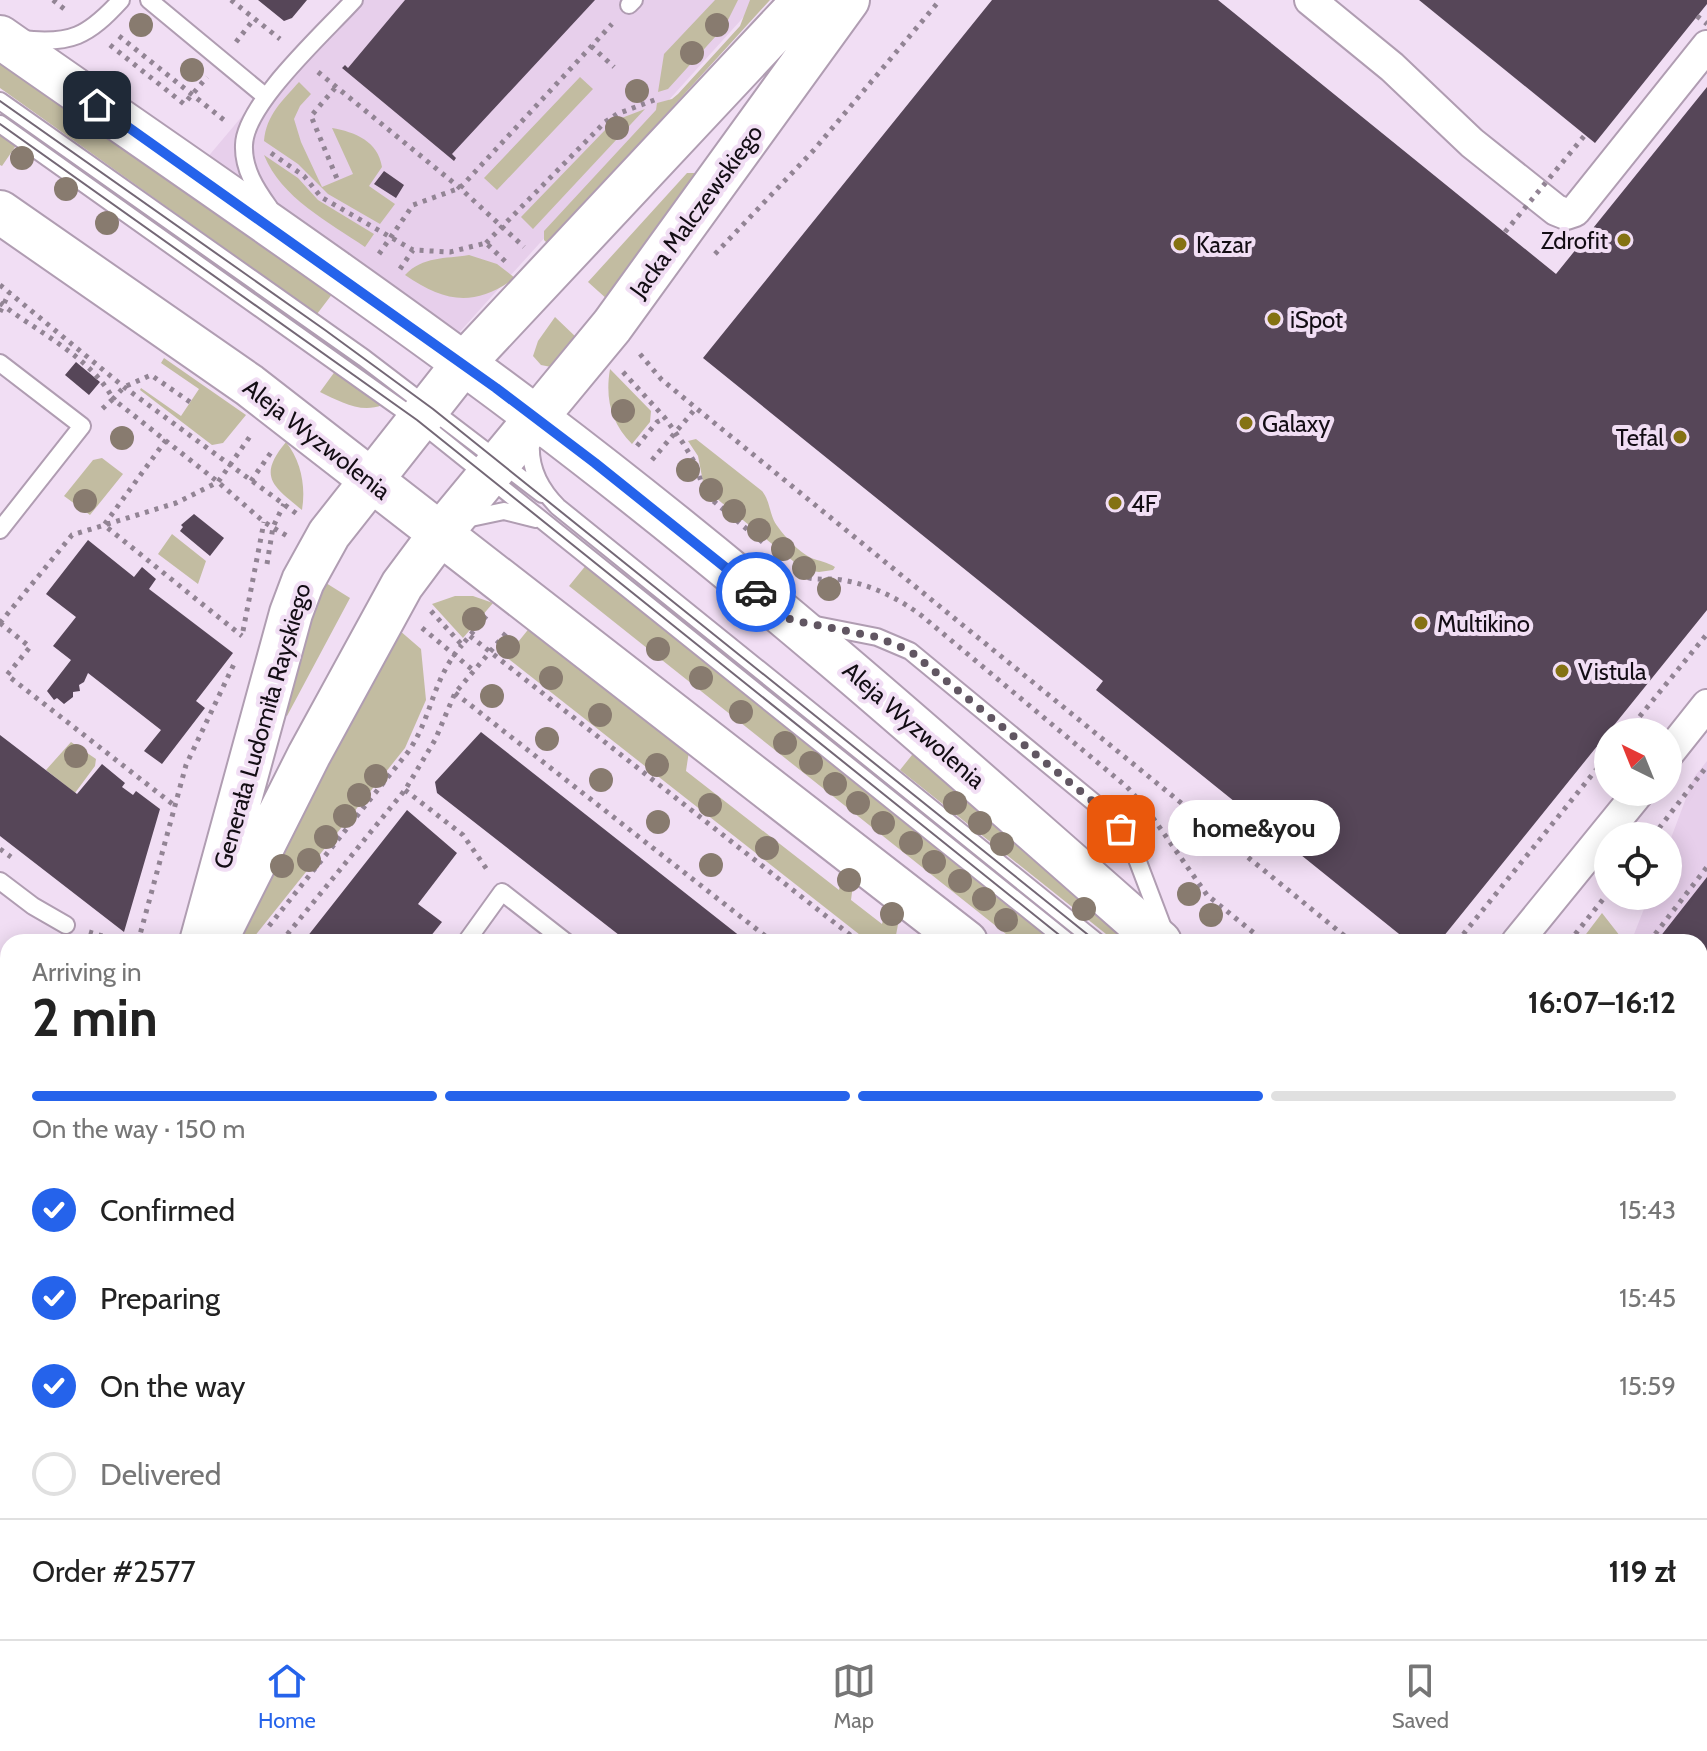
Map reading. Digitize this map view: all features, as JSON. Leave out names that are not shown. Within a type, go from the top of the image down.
[{"type":"street","points":[[463,364],[804,0]]},
{"type":"street","name":"Jacka Malczewskiego","points":[[538,418],[638,291],[848,0]]},
{"type":"street","points":[[1310,0],[1392,67],[1472,143],[1556,210],[1566,214],[1575,211],[1707,46]]},
{"type":"street","name":"Aleja Wyzwolenia","points":[[0,36],[538,418],[845,665],[1151,934]]},
{"type":"street","name":"Aleja Wyzwolenia","points":[[0,212],[249,385],[956,934]]},
{"type":"street","name":"Aleja Wyzwolenia","points":[[370,480],[463,364]]},
{"type":"street","points":[[440,534],[538,418]]},
{"type":"street","name":"Generała Ludomiła Rayskiego","points":[[203,934],[297,597],[329,534],[370,480]]},
{"type":"street","name":"Generała Ludomiła Rayskiego","points":[[220,934],[297,778],[385,614],[440,534]]},
{"type":"street","points":[[1682,736],[1707,705]]},
{"type":"street","points":[[1526,934],[1628,806]]},
{"type":"lane","points":[[0,36],[44,41],[74,37],[96,25],[121,0]]},
{"type":"lane","points":[[149,0],[266,97]]},
{"type":"lane","points":[[316,258],[280,221],[257,188],[245,162],[245,135],[251,119],[266,97],[354,0]]},
{"type":"lane","points":[[0,101],[311,320],[495,469],[574,520]]},
{"type":"lane","points":[[0,124],[423,413]]},
{"type":"lane","points":[[0,363],[82,426],[0,530]]},
{"type":"lane","points":[[538,418],[531,440],[533,467],[547,495],[1087,934]]},
{"type":"lane","points":[[495,469],[562,534],[1058,934]]},
{"type":"lane","points":[[440,534],[465,519],[504,511],[534,518],[562,534]]},
{"type":"lane","points":[[791,620],[877,637],[910,651],[1108,814],[1132,846],[1165,934]]},
{"type":"lane","points":[[0,881],[33,906],[66,925]]},
{"type":"lane","points":[[472,934],[502,892],[556,934]]},
{"type":"path","points":[[53,0],[96,25],[296,169],[321,197],[413,250],[450,252],[486,243],[605,122],[617,114],[667,95]]},
{"type":"path","points":[[231,0],[277,36]]},
{"type":"path","points":[[709,261],[813,151],[940,0]]},
{"type":"path","points":[[378,256],[413,205],[460,188],[631,3]]},
{"type":"path","points":[[1697,16],[1707,24]]},
{"type":"path","points":[[96,25],[184,104],[254,19]]},
{"type":"path","points":[[591,46],[614,67]]},
{"type":"path","points":[[338,181],[311,116],[335,88],[460,188],[536,257]]},
{"type":"path","points":[[1505,232],[1585,135]]},
{"type":"path","points":[[486,243],[519,275]]},
{"type":"path","points":[[398,271],[413,250]]},
{"type":"path","points":[[0,285],[124,387],[301,516]]},
{"type":"path","points":[[9,293],[1,307],[84,364],[105,382],[113,399],[264,522],[294,541]]},
{"type":"path","points":[[632,345],[661,379],[1342,934]]},
{"type":"path","points":[[113,399],[124,387],[151,375],[190,402]]},
{"type":"path","points":[[648,464],[696,408]]},
{"type":"path","points":[[636,447],[657,422],[665,418]]},
{"type":"path","points":[[175,806],[3,676],[30,647],[0,623],[72,535],[176,503],[218,482],[253,432]]},
{"type":"path","points":[[104,525],[166,440]]},
{"type":"path","points":[[251,481],[274,449]]},
{"type":"path","points":[[240,646],[264,522]]},
{"type":"path","points":[[104,525],[242,636]]},
{"type":"path","points":[[425,603],[462,645]]},
{"type":"path","points":[[266,930],[408,752],[424,723],[437,683],[454,654],[488,614]]},
{"type":"path","points":[[420,627],[474,671]]},
{"type":"path","points":[[288,934],[405,790],[435,740],[455,693],[510,628]]},
{"type":"path","points":[[1638,718],[1707,634]]},
{"type":"path","points":[[470,636],[849,934]]},
{"type":"path","points":[[140,934],[186,765],[238,656]]},
{"type":"path","points":[[455,693],[763,934]]},
{"type":"path","points":[[1664,822],[1707,766]]},
{"type":"path","points":[[1463,934],[1594,772]]},
{"type":"path","points":[[405,790],[463,835],[502,892]]},
{"type":"path","points":[[1655,934],[1707,867]]},
{"type":"path","points":[[1575,934],[1594,910]]},
{"type":"path","points":[[66,925],[96,934]]},
{"type":"shaded area","points":[[340,0],[759,0],[456,336],[201,165]]},
{"type":"shaded area","points":[[715,0],[738,0],[725,26],[668,89],[658,92],[664,54]]},
{"type":"shaded area","points":[[750,0],[770,0],[548,244],[544,240],[544,231],[656,110],[657,103],[678,94],[740,26]]},
{"type":"shaded area","points":[[0,59],[333,293],[317,314],[0,88]]},
{"type":"shaded area","points":[[580,77],[593,89],[497,190],[484,178]]},
{"type":"shaded area","points":[[299,82],[311,94],[294,119],[322,187],[353,174],[332,128],[357,135],[376,150],[382,167],[369,186],[395,204],[380,224],[328,194],[298,164],[264,141],[272,116]]},
{"type":"shaded area","points":[[645,109],[533,229],[521,217],[607,128],[619,119]]},
{"type":"shaded area","points":[[0,132],[17,144],[2,166],[0,165]]},
{"type":"shaded area","points":[[264,155],[298,178],[318,200],[374,234],[365,247],[307,208],[282,184]]},
{"type":"shaded area","points":[[687,173],[697,176],[608,300],[588,282]]},
{"type":"shaded area","points":[[469,255],[497,264],[515,278],[486,294],[459,298],[433,291],[405,275],[427,261]]},
{"type":"shaded area","points":[[555,317],[578,339],[551,367],[541,365],[533,356],[538,341]]},
{"type":"shaded area","points":[[164,358],[246,415],[223,443],[212,445],[140,390],[181,416],[199,389],[161,363]]},
{"type":"shaded area","points":[[610,369],[651,411],[650,422],[632,444],[619,428],[611,410],[608,390]]},
{"type":"shaded area","points":[[336,370],[382,405],[358,407],[320,392]]},
{"type":"shaded area","points":[[696,439],[762,491],[775,523],[793,544],[811,558],[835,567],[833,570],[804,570],[711,494],[703,482],[698,456],[688,441]]},
{"type":"shaded area","points":[[286,442],[301,474],[302,510],[272,480],[272,464]]},
{"type":"shaded area","points":[[102,458],[123,474],[90,515],[64,496],[93,460]]},
{"type":"shaded area","points":[[172,534],[206,561],[198,584],[158,554]]},
{"type":"shaded area","points":[[587,564],[1045,934],[1006,934],[569,586]]},
{"type":"shaded area","points":[[326,583],[350,598],[287,716],[280,713],[311,615]]},
{"type":"shaded area","points":[[455,596],[473,596],[493,603],[463,638],[432,604]]},
{"type":"shaded area","points":[[531,626],[689,751],[686,771],[839,890],[843,870],[854,877],[851,900],[882,924],[887,903],[900,914],[896,934],[859,934],[506,657]]},
{"type":"shaded area","points":[[399,630],[421,649],[426,700],[405,748],[256,934],[239,934],[266,875]]},
{"type":"shaded area","points":[[71,742],[96,759],[95,766],[75,793],[46,770]]},
{"type":"shaded area","points":[[916,750],[1125,934],[1106,934],[900,770]]},
{"type":"shaded area","points":[[1707,761],[1707,934],[1634,934],[1644,910],[1682,910],[1682,822],[1677,822],[1694,777]]},
{"type":"shaded area","points":[[1602,913],[1618,934],[1586,934]]},
{"type":"building","points":[[258,0],[307,0],[292,18],[284,21]]},
{"type":"building","points":[[405,0],[595,0],[452,154],[456,158],[454,161],[342,68],[345,65],[348,68]]},
{"type":"building","name":"Galaxy","points":[[992,0],[1218,0],[1556,274],[1707,87],[1707,610],[1620,718],[1594,718],[1594,750],[1445,934],[1399,934],[1096,690],[1103,681],[703,358]]},
{"type":"building","points":[[1419,0],[1707,0],[1707,4],[1595,143]]},
{"type":"building","points":[[384,171],[404,185],[396,198],[374,184]]},
{"type":"building","points":[[76,362],[100,382],[89,395],[65,375]]},
{"type":"building","points":[[194,514],[224,538],[210,556],[180,531],[181,525]]},
{"type":"building","points":[[88,540],[134,577],[142,567],[156,579],[149,589],[233,653],[196,701],[205,708],[162,764],[144,751],[161,730],[88,673],[79,685],[80,691],[73,692],[73,697],[64,704],[57,698],[54,700],[47,691],[71,660],[53,646],[76,617],[46,594]]},
{"type":"building","points":[[481,732],[737,934],[618,934],[437,793],[435,782]]},
{"type":"building","points":[[0,735],[77,794],[102,764],[125,783],[122,787],[133,795],[136,791],[160,809],[124,932],[0,836]]},
{"type":"building","points":[[407,810],[457,853],[418,904],[442,922],[432,934],[309,934]]},
{"type":"building","points":[[1707,877],[1707,934],[1662,934]]},
{"type":"tram line","points":[[0,101],[433,409],[1087,934]]},
{"type":"tram line","points":[[0,124],[417,420],[1058,934]]},
{"type":"way so far","points":[[756,592],[791,620],[877,637],[910,651],[1108,814],[1121,829]]},
{"type":"place","name":"Zdrofit","points":[[1624,240]]},
{"type":"place","name":"Kazar","points":[[1180,244]]},
{"type":"place","name":"iSpot","points":[[1274,319]]},
{"type":"place","name":"Galaxy","points":[[1246,423]]},
{"type":"place","name":"Tefal","points":[[1680,437]]},
{"type":"place","name":"4F","points":[[1115,503]]},
{"type":"place","name":"Multikino","points":[[1421,623]]},
{"type":"place","name":"Vistula","points":[[1562,671]]},
{"type":"place","name":"home&you","points":[[1121,829]]},
{"type":"route","points":[[97,105],[496,388],[756,592]]}]
